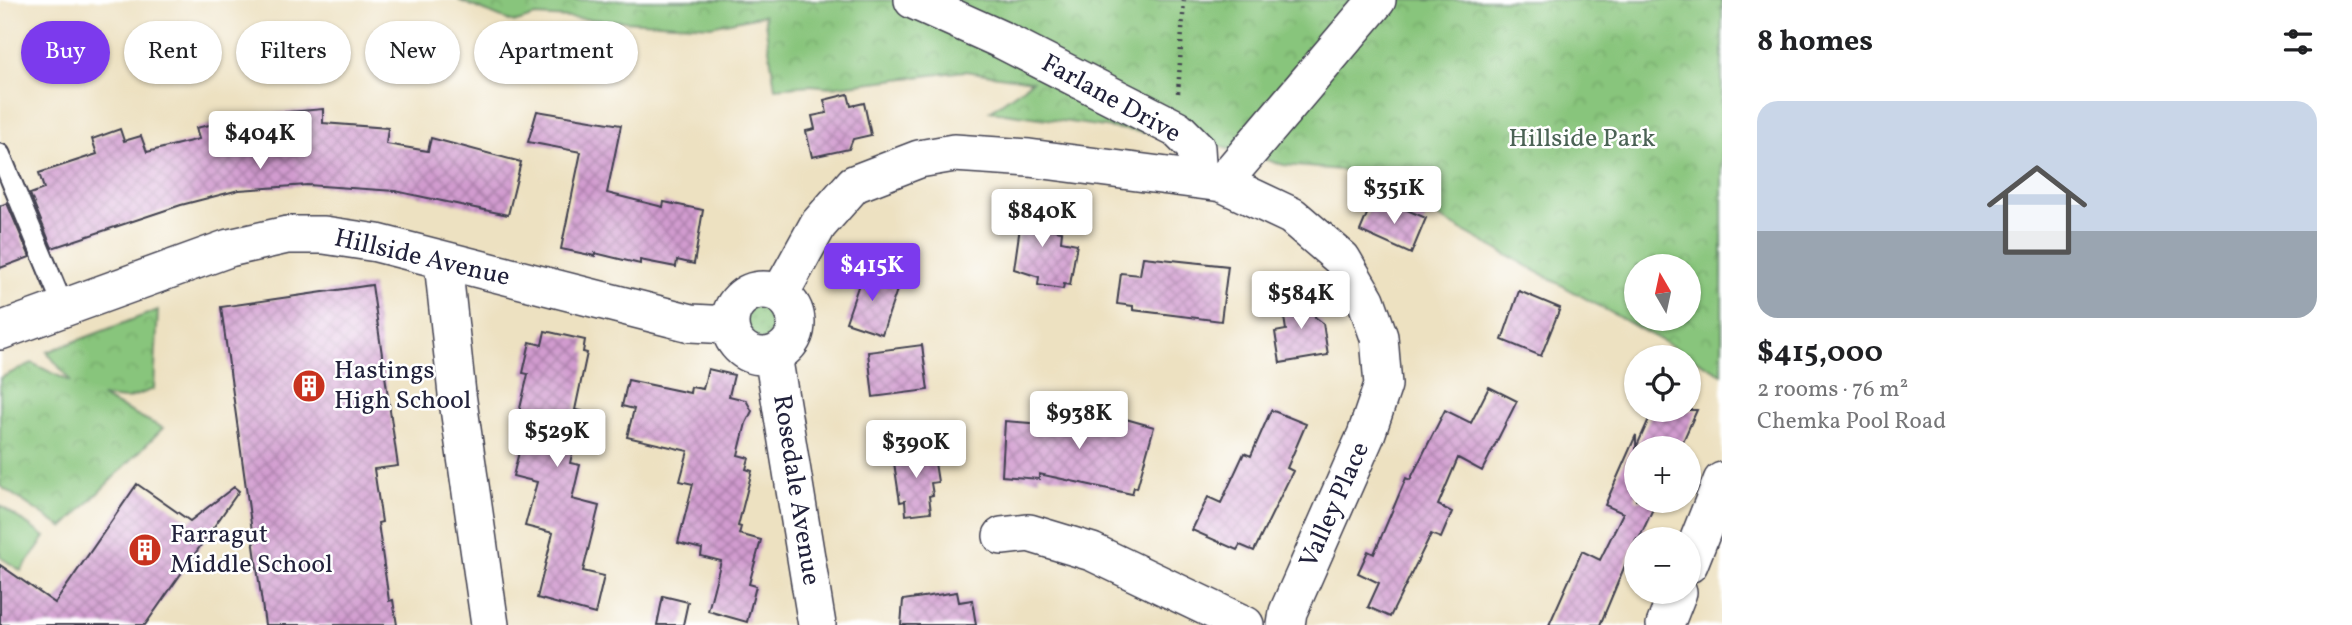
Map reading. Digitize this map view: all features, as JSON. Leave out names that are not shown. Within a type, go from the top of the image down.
[{"type":"street","name":"Farlane Drive","points":[[913,0],[1002,40],[1177,129],[1196,148],[1210,181]]},
{"type":"street","points":[[780,294],[818,225],[853,184],[919,159],[954,153],[1030,158],[1210,181],[1377,0]]},
{"type":"street","name":"Valley Place","points":[[1210,181],[1292,216],[1342,259],[1366,300],[1379,337],[1383,385],[1367,435],[1288,612],[1286,625]]},
{"type":"street","name":"Hillside Avenue","points":[[0,331],[229,248],[287,235],[324,235],[377,243],[443,262],[691,323],[730,325]]},
{"type":"street","points":[[443,262],[457,394],[490,625]]},
{"type":"street","points":[[762,289],[780,294],[788,302],[796,321],[790,342],[773,355],[756,355],[746,350],[732,335],[730,325],[736,305],[743,297],[762,289]]},
{"type":"street","name":"Rosedale Avenue","points":[[773,355],[817,625]]},
{"type":"street","points":[[1701,534],[1722,481]]},
{"type":"street","points":[[1002,536],[1029,533],[1092,552],[1245,625]]},
{"type":"street","points":[[1665,625],[1673,604]]},
{"type":"lane","points":[[0,154],[64,308]]},
{"type":"path","points":[[1177,129],[1184,0]]},
{"type":"green space","name":"Hillside Park","points":[[458,0],[1722,0],[1722,374],[1701,362],[1701,345],[1670,345],[1644,331],[1701,331],[1701,254],[1624,254],[1624,320],[1431,213],[1434,194],[1398,175],[1284,165],[1198,140],[990,111],[1032,81],[965,71],[831,87],[811,85],[775,88],[764,15],[711,26],[535,16],[509,21]]},
{"type":"green space","points":[[763,304],[776,309],[781,322],[776,335],[763,340],[750,335],[745,322],[750,309]]},
{"type":"green space","points":[[158,310],[154,389],[127,399],[101,397],[163,428],[63,528],[0,486],[0,378],[32,363],[71,382],[47,352]]},
{"type":"green space","points":[[0,505],[45,537],[21,571],[0,557]]},
{"type":"building","points":[[848,94],[851,106],[864,103],[871,135],[853,139],[849,149],[812,157],[806,131],[815,129],[812,116],[827,113],[824,100]]},
{"type":"building","points":[[323,109],[323,123],[388,128],[386,144],[428,151],[431,138],[521,162],[508,215],[395,191],[307,185],[239,190],[181,205],[52,248],[30,194],[44,189],[39,173],[97,154],[92,139],[120,129],[124,141],[141,136],[147,152],[199,139],[196,128],[254,115]]},
{"type":"building","points":[[537,111],[621,125],[607,193],[663,207],[664,202],[703,210],[694,264],[677,260],[676,267],[640,260],[640,264],[595,253],[595,256],[561,249],[581,152],[528,142]]},
{"type":"building","points":[[1013,200],[1038,203],[1035,227],[1062,231],[1061,241],[1077,244],[1070,285],[1064,284],[1063,289],[1038,285],[1039,277],[1014,269],[1020,227],[1010,225]]},
{"type":"building","points":[[1372,202],[1386,207],[1388,202],[1426,218],[1411,254],[1360,231]]},
{"type":"building","points":[[7,203],[30,257],[0,268],[0,206]]},
{"type":"building","points":[[1143,257],[1228,266],[1221,321],[1133,310],[1133,306],[1117,304],[1121,273],[1140,275]]},
{"type":"building","points":[[863,272],[899,284],[882,334],[846,322]]},
{"type":"building","name":"Hastings High School","points":[[372,285],[398,466],[374,469],[382,522],[378,523],[389,601],[393,600],[397,625],[265,625],[221,307]]},
{"type":"building","points":[[1519,291],[1560,308],[1541,356],[1502,340]]},
{"type":"building","points":[[1312,293],[1315,317],[1323,323],[1328,355],[1280,363],[1275,332],[1286,330],[1281,298]]},
{"type":"building","points":[[545,331],[585,340],[583,352],[587,353],[575,410],[582,411],[570,463],[580,465],[572,499],[599,506],[583,571],[604,576],[595,614],[537,598],[553,533],[525,526],[537,482],[513,476],[524,432],[515,430],[528,374],[523,373],[530,342],[542,345]]},
{"type":"building","points":[[922,345],[928,390],[873,397],[868,352]]},
{"type":"building","points":[[708,369],[734,375],[729,396],[746,400],[752,411],[738,455],[749,458],[746,469],[752,471],[738,526],[741,527],[739,534],[761,540],[749,584],[756,586],[747,622],[708,611],[721,561],[701,556],[702,549],[678,543],[693,484],[680,481],[688,451],[627,437],[634,409],[622,406],[628,380],[690,393],[691,387],[703,389]]},
{"type":"building","points":[[1489,387],[1517,401],[1482,471],[1458,458],[1438,505],[1452,512],[1441,538],[1431,534],[1390,617],[1368,607],[1379,583],[1358,573],[1368,551],[1374,554],[1406,478],[1410,480],[1445,410],[1471,423]]},
{"type":"building","points":[[1087,408],[1154,427],[1137,488],[1134,487],[1132,494],[1039,474],[1039,479],[1002,476],[1005,421],[1043,424],[1063,430],[1067,412],[1086,416]]},
{"type":"building","points":[[1271,410],[1306,424],[1287,468],[1293,471],[1254,551],[1240,545],[1237,550],[1192,530],[1208,497],[1221,503],[1244,453],[1251,456]]},
{"type":"building","points":[[1648,422],[1692,422],[1685,436],[1641,436]]},
{"type":"building","points":[[933,450],[938,482],[931,483],[931,512],[906,515],[905,501],[900,502],[893,456]]},
{"type":"building","points":[[1624,462],[1624,513],[1651,513],[1645,527],[1624,527],[1624,568],[1600,625],[1549,625],[1582,551],[1600,560],[1623,513],[1605,505]]},
{"type":"building","name":"Farragut Middle School","points":[[137,484],[190,521],[234,487],[239,491],[145,625],[0,625],[0,565],[55,603]]},
{"type":"building","points":[[957,592],[959,602],[972,600],[976,625],[901,625],[903,600]]},
{"type":"building","points":[[663,596],[688,602],[683,625],[657,625]]},
{"type":"place","name":"Hastings High School","points":[[309,386]]},
{"type":"place","name":"Farragut Middle School","points":[[145,550]]}]
